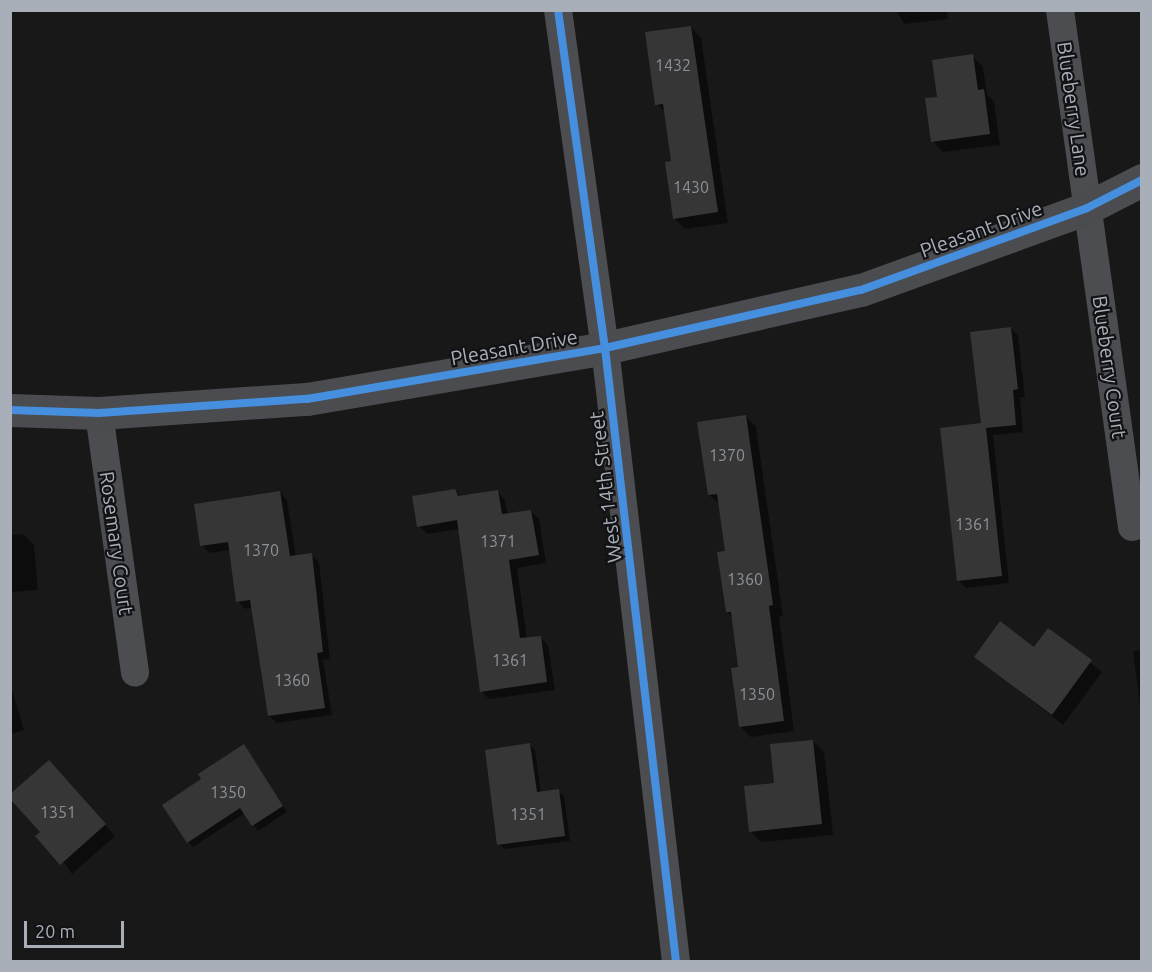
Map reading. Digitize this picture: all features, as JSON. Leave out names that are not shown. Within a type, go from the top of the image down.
[{"type":"street","name":"West 14th Street","points":[[558,10],[605,348],[676,962]]},
{"type":"street","name":"Blueberry Lane","points":[[1060,10],[1087,208]]},
{"type":"street","name":"Pleasant Drive","points":[[10,410],[99,413],[307,399],[605,348],[861,290],[1087,208],[1142,180]]},
{"type":"street","name":"Blueberry Court","points":[[1087,208],[1132,527]]},
{"type":"street","name":"Rosemary Court","points":[[99,413],[135,672]]},
{"type":"building","points":[[691,26],[718,212],[673,219],[665,162],[671,161],[663,104],[655,105],[645,32]]},
{"type":"building","points":[[973,54],[978,90],[984,89],[990,134],[931,142],[925,98],[937,97],[932,60]]},
{"type":"building","points":[[1011,327],[1018,389],[1013,390],[1016,425],[986,428],[1002,576],[957,581],[940,428],[981,423],[970,332]]},
{"type":"building","points":[[746,415],[773,605],[769,606],[784,721],[739,727],[731,668],[738,667],[731,612],[726,612],[717,552],[725,551],[717,494],[708,495],[697,422]]},
{"type":"building","points":[[455,489],[458,496],[498,490],[502,514],[531,510],[539,555],[509,560],[520,638],[541,636],[547,682],[480,692],[457,520],[417,527],[412,496]]},
{"type":"building","points":[[280,491],[290,556],[312,553],[323,652],[317,653],[325,708],[268,716],[250,600],[236,602],[228,542],[200,546],[194,504]]},
{"type":"building","points":[[1000,621],[1034,647],[1048,628],[1092,660],[1052,715],[974,657]]},
{"type":"building","points":[[813,740],[822,824],[749,832],[744,786],[774,783],[770,744]]},
{"type":"building","points":[[530,743],[537,792],[559,789],[565,836],[497,845],[485,750]]},
{"type":"building","points":[[244,744],[283,806],[252,826],[240,808],[187,843],[162,805],[201,779],[198,774]]},
{"type":"building","points":[[49,760],[106,824],[60,865],[35,836],[40,832],[10,799],[10,794]]},
{"type":"cycle path","points":[[558,10],[605,348],[676,962]]},
{"type":"cycle path","points":[[10,410],[99,413],[307,399],[605,348],[861,290],[1087,208],[1142,180]]}]
